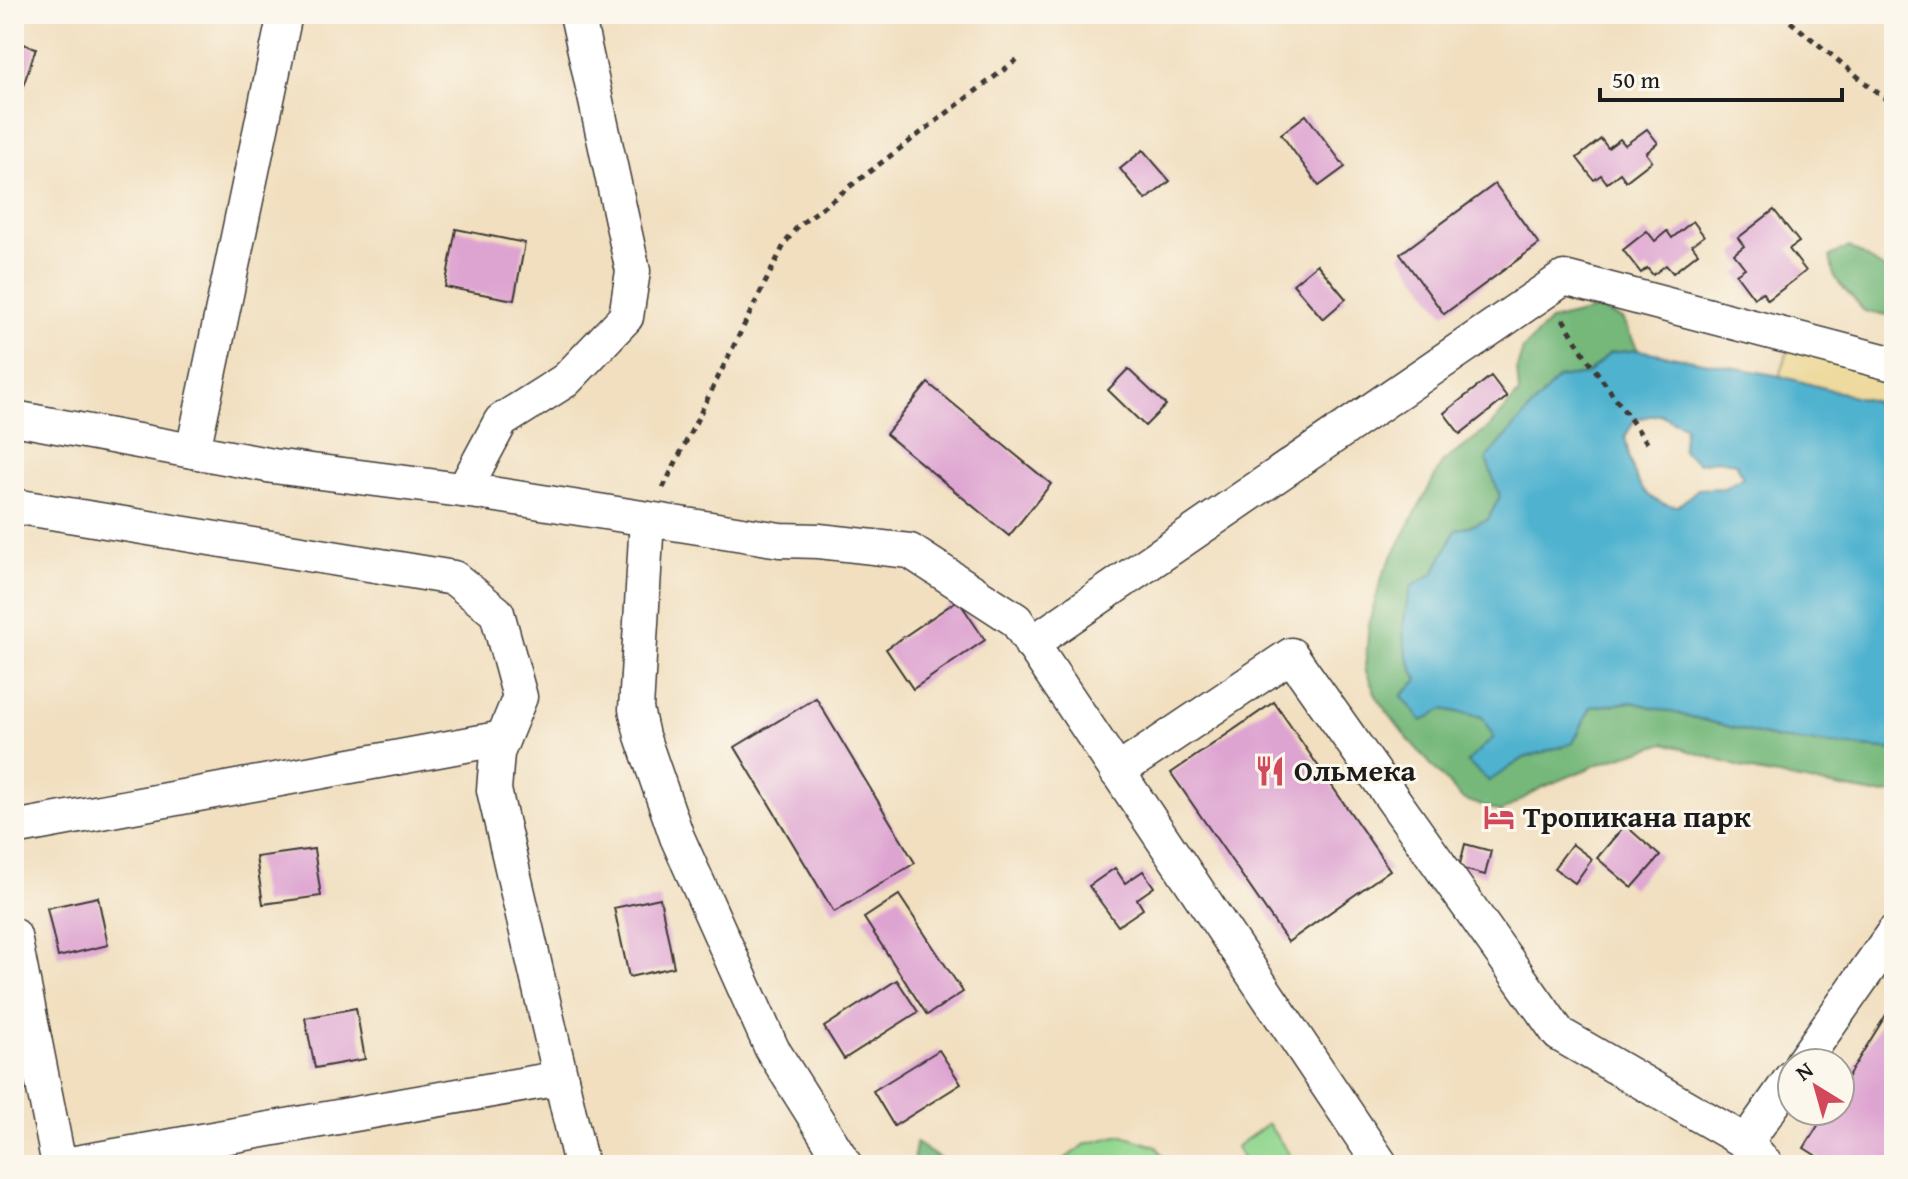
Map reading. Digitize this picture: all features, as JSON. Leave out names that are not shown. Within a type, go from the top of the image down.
[{"type":"street","points":[[193,451],[285,14]]},
{"type":"street","points":[[464,490],[501,421],[566,380],[626,317],[633,271],[577,14]]},
{"type":"street","points":[[1031,644],[1564,278],[1894,364]]},
{"type":"street","points":[[14,418],[273,466],[464,490],[780,540],[910,551],[1016,620],[1381,1165]]},
{"type":"street","points":[[14,506],[454,578],[497,613],[520,697],[497,753],[494,790],[581,1165]]},
{"type":"street","points":[[647,519],[636,709],[642,736],[677,837],[772,1049],[845,1165]]},
{"type":"street","points":[[1117,772],[1291,655],[1559,1034],[1756,1153],[1776,1111]]},
{"type":"street","points":[[14,828],[503,738]]},
{"type":"street","points":[[1813,1047],[1894,932]]},
{"type":"street","points":[[14,936],[61,1165],[561,1078]]},
{"type":"path","points":[[1781,14],[1894,106]]},
{"type":"path","points":[[647,519],[785,243],[798,226],[1018,59]]},
{"type":"path","points":[[1544,291],[1648,444]]},
{"type":"green space","points":[[1850,247],[1894,275],[1894,316],[1864,311],[1834,277],[1830,256]]},
{"type":"green space","points":[[1598,309],[1622,319],[1638,350],[1610,353],[1587,374],[1558,378],[1488,520],[1456,530],[1434,573],[1411,587],[1418,680],[1402,695],[1443,709],[1482,717],[1494,737],[1489,781],[1524,758],[1573,743],[1591,707],[1632,702],[1778,739],[1894,750],[1894,793],[1875,794],[1756,772],[1665,743],[1604,762],[1541,788],[1501,812],[1462,799],[1378,700],[1365,669],[1369,623],[1383,574],[1442,463],[1490,427],[1519,393],[1517,368],[1523,349],[1550,321]]},
{"type":"green space","points":[[1268,1124],[1297,1165],[1248,1165],[1236,1147]]},
{"type":"green space","points":[[1121,1135],[1157,1147],[1168,1165],[1056,1165],[1086,1144]]},
{"type":"green space","points":[[916,1143],[949,1165],[913,1165]]},
{"type":"sand","points":[[1791,341],[1894,369],[1894,407],[1780,376]]},
{"type":"water","points":[[1638,350],[1780,376],[1894,407],[1894,750],[1778,739],[1632,702],[1591,707],[1573,743],[1524,758],[1489,781],[1467,762],[1494,737],[1482,717],[1443,709],[1422,721],[1402,696],[1418,680],[1407,655],[1403,635],[1411,587],[1434,573],[1456,530],[1488,520],[1500,496],[1486,459],[1558,378],[1587,374],[1610,353]],"holes":[[[1660,414],[1685,427],[1682,451],[1699,463],[1716,460],[1736,463],[1743,477],[1724,488],[1698,489],[1678,506],[1664,504],[1653,499],[1639,483],[1625,437],[1635,419]]]},
{"type":"building","points":[[14,41],[36,48],[17,104],[14,103]]},
{"type":"building","points":[[1306,115],[1345,167],[1319,186],[1281,134]]},
{"type":"building","points":[[1647,129],[1658,143],[1646,153],[1652,161],[1626,181],[1620,173],[1607,183],[1601,175],[1594,180],[1577,158],[1601,139],[1608,148],[1620,139],[1625,145]]},
{"type":"building","points":[[1143,150],[1170,181],[1146,200],[1120,169]]},
{"type":"building","points":[[1495,184],[1539,244],[1444,314],[1400,254]]},
{"type":"building","points":[[1774,210],[1799,242],[1789,249],[1806,271],[1768,300],[1762,292],[1754,298],[1736,274],[1745,268],[1734,254],[1744,246],[1738,238]]},
{"type":"building","points":[[1693,221],[1704,236],[1692,245],[1698,253],[1673,273],[1666,265],[1653,275],[1647,268],[1641,273],[1623,250],[1647,231],[1655,241],[1667,231],[1672,238]]},
{"type":"building","points":[[456,229],[525,243],[514,300],[445,287]]},
{"type":"building","points":[[1317,264],[1346,299],[1323,319],[1293,284]]},
{"type":"building","points":[[1128,369],[1166,405],[1145,426],[1108,390]]},
{"type":"building","points":[[1491,376],[1507,397],[1460,434],[1444,413]]},
{"type":"building","points":[[928,383],[1051,484],[1009,536],[886,434]]},
{"type":"building","points":[[958,600],[985,640],[913,689],[886,649]]},
{"type":"building","points":[[816,698],[915,863],[834,912],[735,747]]},
{"type":"building","points":[[1274,702],[1390,870],[1288,942],[1171,773]]},
{"type":"building","points":[[1625,825],[1660,856],[1632,888],[1597,858]]},
{"type":"building","points":[[1465,844],[1491,851],[1485,875],[1459,868]]},
{"type":"building","points":[[1572,844],[1592,859],[1575,883],[1554,868]]},
{"type":"building","points":[[314,849],[321,896],[263,904],[256,857]]},
{"type":"building","points":[[1115,868],[1125,883],[1143,871],[1154,887],[1137,899],[1143,909],[1118,926],[1089,886]]},
{"type":"building","points":[[899,895],[963,992],[927,1015],[864,918]]},
{"type":"building","points":[[98,897],[108,945],[58,957],[47,908]]},
{"type":"building","points":[[660,898],[674,967],[629,977],[614,908]]},
{"type":"building","points":[[897,980],[918,1012],[844,1059],[824,1027]]},
{"type":"building","points":[[1894,1002],[1894,1165],[1831,1165],[1804,1148],[1817,1127],[1856,1127],[1856,1063]]},
{"type":"building","points":[[356,1008],[365,1059],[315,1068],[305,1018]]},
{"type":"building","points":[[939,1050],[961,1084],[894,1126],[873,1091]]},
{"type":"place","name":"Ольмека","points":[[1270,771]]},
{"type":"place","name":"Тропикана парк","points":[[1499,817]]}]
